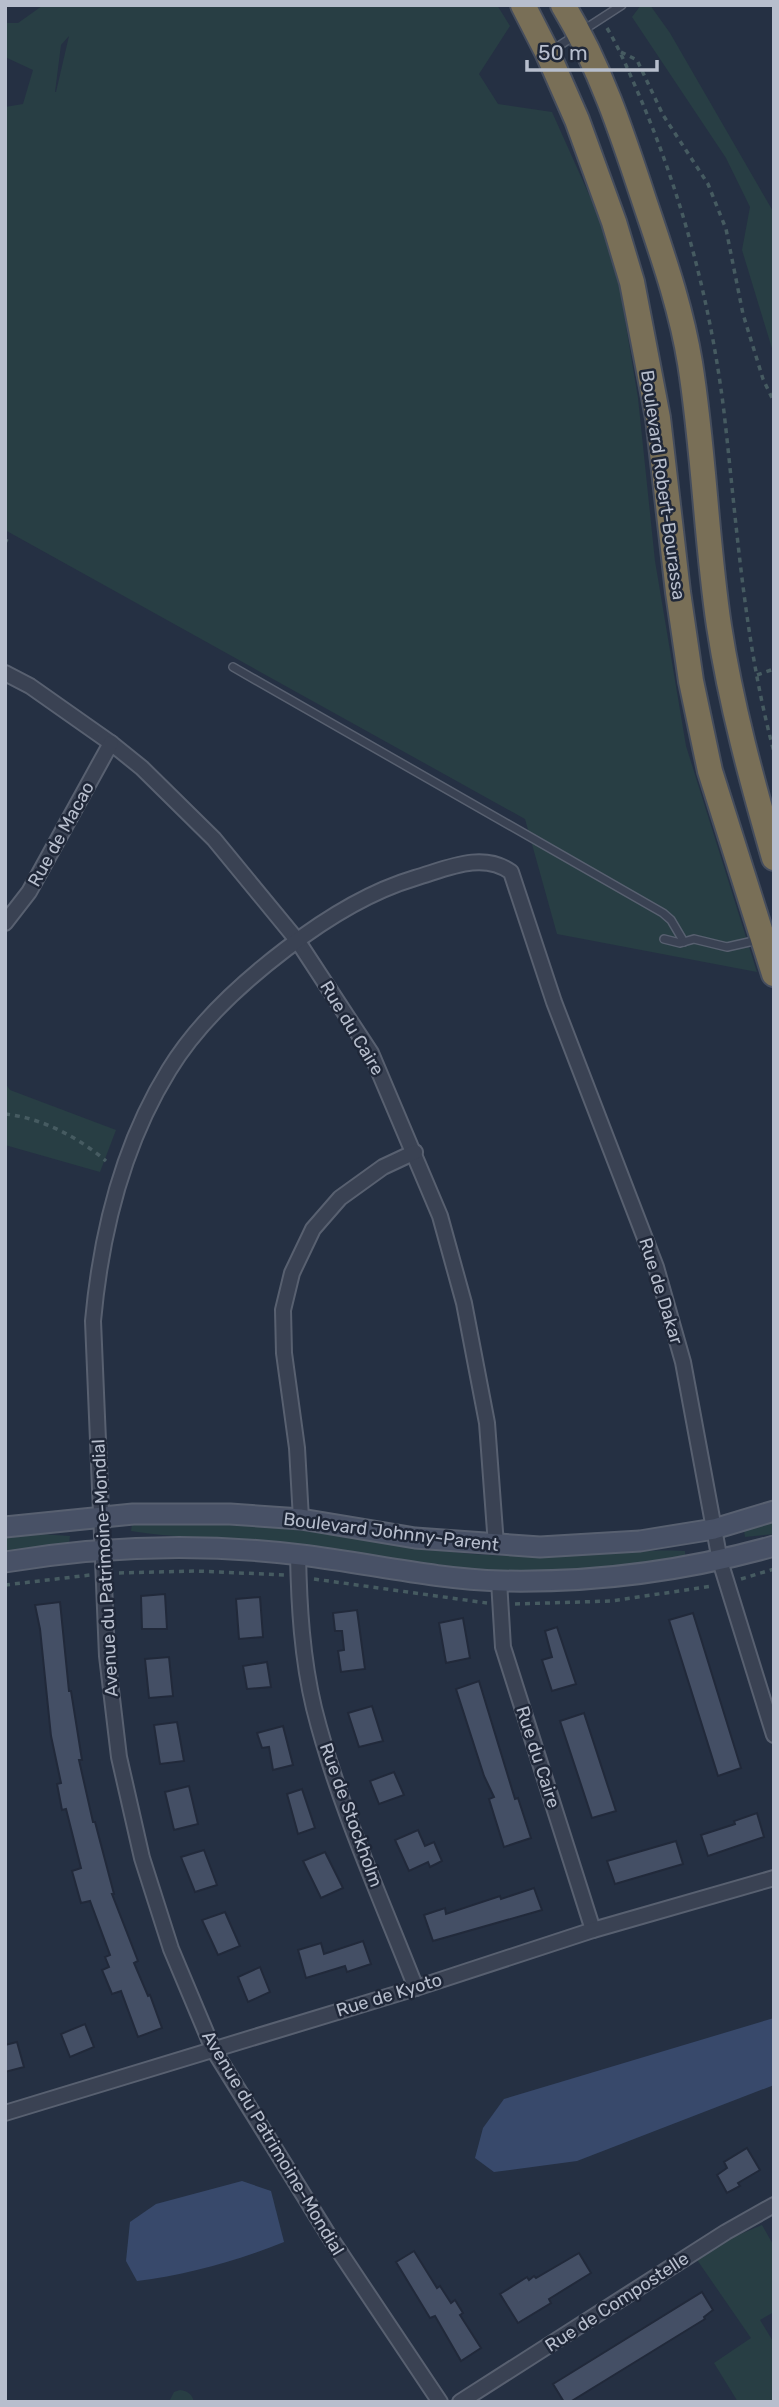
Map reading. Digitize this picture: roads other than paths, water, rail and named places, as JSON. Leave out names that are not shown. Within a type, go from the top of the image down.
[{"type":"highway","name":"Boulevard Robert-Bourassa","points":[[523,5],[548,54],[593,162],[632,282],[658,418],[691,681],[710,771],[774,974]]},
{"type":"highway","name":"Boulevard Robert-Bourassa","points":[[563,5],[593,59],[627,147],[681,316],[696,412],[720,628],[746,759],[774,858]]},
{"type":"street","name":"Rue du Caire","points":[[5,673],[30,686],[111,743],[142,768],[214,839],[297,940],[371,1053],[440,1216],[464,1303],[487,1423],[496,1545]]},
{"type":"street","name":"Rue de Macao","points":[[5,923],[29,892],[111,743]]},
{"type":"street","name":"Avenue du Patrimoine-Mondial","points":[[440,2402],[329,2236],[213,2049],[171,1949],[142,1858],[119,1757],[107,1656],[93,1321],[97,1273],[121,1169],[146,1112],[170,1068],[208,1021],[250,977],[297,940],[353,904],[406,881],[471,862],[500,865]]},
{"type":"street","name":"Rue de Dakar","points":[[500,865],[510,872],[516,883],[554,1002],[656,1267],[683,1362],[720,1561],[774,1735]]},
{"type":"street","points":[[300,1520],[297,1448],[284,1353],[283,1310],[292,1273],[313,1229],[340,1198],[383,1167],[415,1152]]},
{"type":"street","name":"Boulevard Johnny-Parent","points":[[5,1527],[100,1517],[175,1513],[230,1514],[300,1520],[415,1538],[496,1545],[586,1546],[640,1541],[714,1529],[774,1511]]},
{"type":"street","name":"Boulevard Johnny-Parent","points":[[5,1562],[102,1549],[254,1550],[499,1581],[583,1580],[643,1574],[720,1561],[774,1546]]},
{"type":"street","name":"Rue de Stockholm","points":[[298,1554],[299,1601],[305,1658],[313,1705],[330,1768],[416,1988]]},
{"type":"street","name":"Rue du Caire","points":[[499,1581],[503,1647],[593,1930]]},
{"type":"street","name":"Rue de Kyoto","points":[[5,2113],[416,1988],[593,1930],[774,1878]]},
{"type":"street","name":"Rue de Compostelle","points":[[460,2402],[726,2232],[774,2205]]},
{"type":"lane","points":[[548,54],[622,5]]},
{"type":"lane","points":[[233,667],[663,912],[684,942]]},
{"type":"lane","points":[[664,939],[672,943],[694,939],[727,947],[762,939]]},
{"type":"water","points":[[774,2018],[774,2085],[577,2161],[494,2172],[475,2158],[483,2128],[504,2099]]},
{"type":"water","points":[[242,2181],[271,2191],[284,2242],[211,2266],[137,2281],[126,2261],[130,2222],[156,2204]]}]
